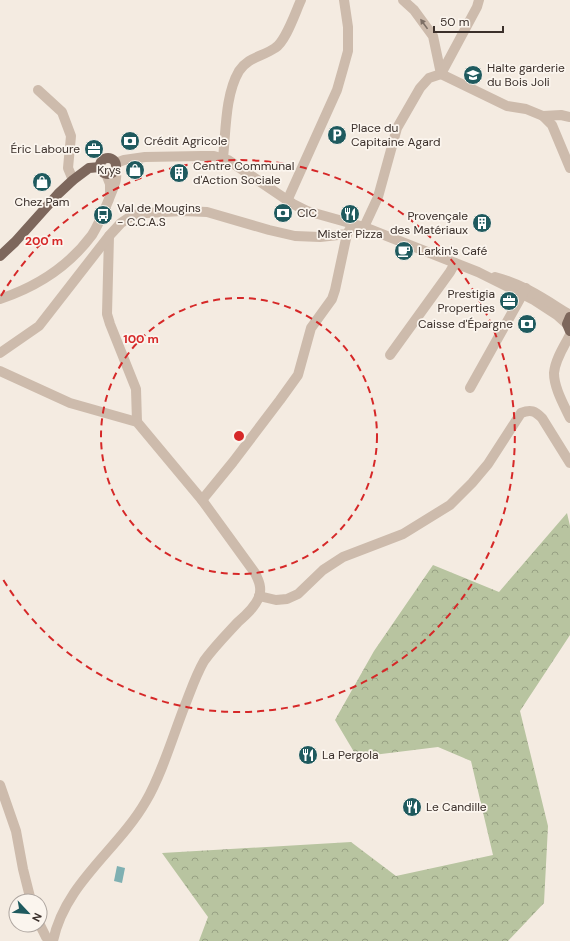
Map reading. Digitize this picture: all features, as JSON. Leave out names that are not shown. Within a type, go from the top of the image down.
[{"type":"main road","points":[[0,256],[73,180],[89,168],[109,168]]},
{"type":"street","points":[[223,158],[228,101],[239,72],[247,62],[275,48],[288,31],[301,0]]},
{"type":"street","points":[[287,201],[330,104],[343,69],[348,51],[348,27],[344,0]]},
{"type":"street","points":[[403,0],[414,10],[433,36],[441,74]]},
{"type":"street","points":[[364,228],[378,197],[397,128],[420,88],[430,78],[441,74],[477,7],[479,0]]},
{"type":"street","points":[[441,74],[507,106],[526,108],[543,116],[552,126],[570,168]]},
{"type":"street","points":[[38,90],[62,112],[67,124],[71,136],[68,168],[73,180]]},
{"type":"street","points":[[543,116],[561,115],[570,117]]},
{"type":"street","points":[[0,299],[34,285],[51,275],[67,262],[92,235],[103,215],[110,195],[109,168],[145,157],[202,156],[223,158],[235,164],[287,201],[307,211],[364,228],[524,291],[569,322]]},
{"type":"street","points":[[0,353],[39,326],[109,236],[121,223],[133,216],[146,212],[208,212],[295,236],[320,237],[347,234]]},
{"type":"street","points":[[202,500],[233,462],[298,375],[311,328],[332,299],[347,234],[352,224]]},
{"type":"street","points":[[109,236],[107,314],[136,389],[138,422]]},
{"type":"street","points":[[390,355],[450,272],[454,263]]},
{"type":"street","points":[[470,388],[524,291]]},
{"type":"street","points":[[570,335],[557,362],[554,373],[556,387],[570,418]]},
{"type":"street","points":[[0,371],[70,403],[138,422],[202,500],[256,573],[260,583],[259,596],[254,606],[217,644],[204,662],[194,682],[158,776],[146,801],[131,824],[86,876],[63,910],[56,926],[53,941]]},
{"type":"street","points":[[259,596],[276,600],[287,599],[298,594],[323,570],[343,557],[403,534],[450,505],[488,464],[521,413],[528,410],[536,411],[542,418],[570,463]]},
{"type":"street","points":[[0,785],[16,831],[29,893]]},
{"type":"street","points":[[44,933],[50,941]]},
{"type":"green space","points":[[567,513],[570,526],[570,635],[520,711],[548,826],[544,903],[508,941],[199,941],[208,917],[162,853],[351,842],[396,876],[493,855],[471,761],[438,747],[357,757],[335,720],[374,651],[433,565],[499,592]]},
{"type":"water","points":[[117,866],[125,868],[122,883],[114,881]]},
{"type":"place","name":"Halte garderie du Bois Joli","points":[[473,75]]},
{"type":"place","name":"Place du Capitaine Agard","points":[[337,135]]},
{"type":"place","name":"Crédit Agricole","points":[[130,141]]},
{"type":"place","name":"Éric Laboure","points":[[94,149]]},
{"type":"place","name":"Krys","points":[[135,170]]},
{"type":"place","name":"Centre Communal d'Action Sociale","points":[[179,173]]},
{"type":"place","name":"Chez Pam","points":[[42,182]]},
{"type":"place","name":"CIC","points":[[283,213]]},
{"type":"place","name":"Mister Pizza","points":[[350,214]]},
{"type":"place","name":"Val de Mougins - C.C.A.S","points":[[103,215]]},
{"type":"place","name":"Provençale des Matériaux","points":[[482,223]]},
{"type":"place","name":"Larkin's Café","points":[[404,251]]},
{"type":"place","name":"Prestigia Properties","points":[[509,301]]},
{"type":"place","name":"Caisse d'Épargne","points":[[527,324]]},
{"type":"place","name":"La Pergola","points":[[308,755]]},
{"type":"place","name":"Le Candille","points":[[412,807]]}]
